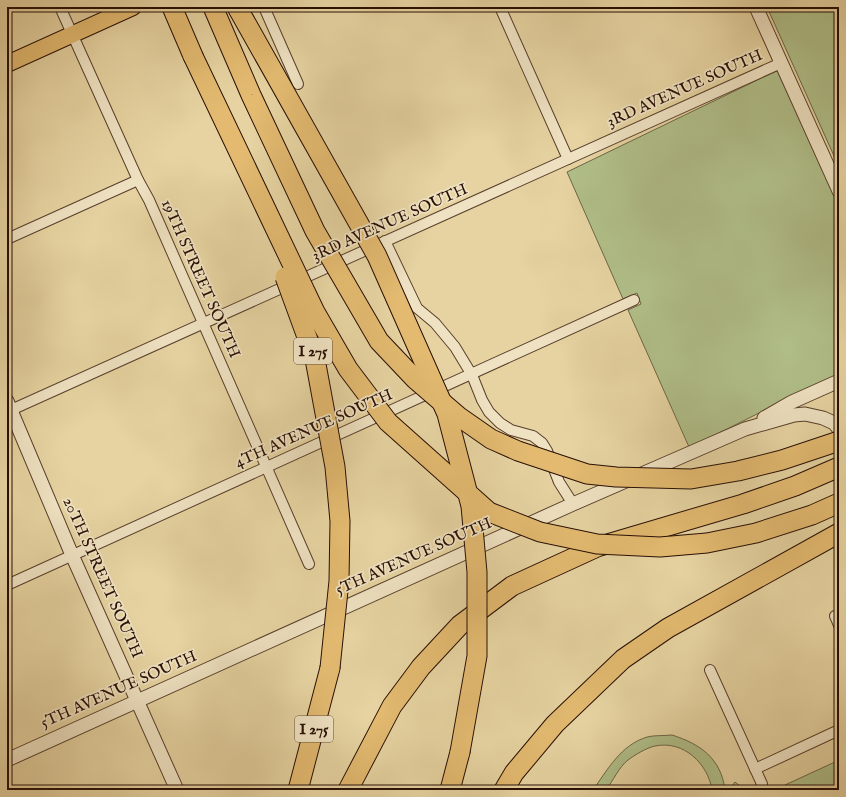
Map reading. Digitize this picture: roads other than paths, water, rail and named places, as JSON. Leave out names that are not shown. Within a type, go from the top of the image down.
[{"type":"highway","name":"I 275","points":[[172,7],[292,294],[315,359],[335,467],[340,521],[339,581],[330,668],[298,790]]},
{"type":"highway","points":[[213,7],[251,95],[315,231],[379,342],[415,379],[458,416],[491,439],[518,451],[587,474],[652,479],[691,479],[738,471],[782,460],[839,441]]},
{"type":"highway","points":[[237,7],[343,192],[377,256],[413,334],[447,414],[471,506],[477,572],[477,656],[460,752],[450,790]]},
{"type":"highway","points":[[193,56],[315,312],[348,369],[388,422],[489,512],[540,532],[598,544],[660,547],[707,543],[756,533],[812,515],[839,503]]},
{"type":"highway","points":[[348,790],[392,706],[421,667],[460,625],[512,586],[597,548],[788,489],[839,466]]},
{"type":"highway","points":[[504,790],[514,773],[555,724],[623,659],[675,624],[835,535]]},
{"type":"main road","points":[[7,64],[133,7]]},
{"type":"street","name":"19TH STREET SOUTH","points":[[60,7],[138,180],[149,200],[202,324],[309,564]]},
{"type":"street","points":[[264,7],[298,84]]},
{"type":"street","points":[[500,7],[568,159]]},
{"type":"street","points":[[756,7],[839,191]]},
{"type":"street","name":"3RD AVENUE SOUTH","points":[[9,406],[202,324],[781,63]]},
{"type":"street","points":[[7,239],[138,180]]},
{"type":"street","points":[[385,242],[417,308],[435,324],[455,347],[472,374],[482,400],[489,412],[500,423],[511,430],[533,436],[542,443],[559,482],[573,504]]},
{"type":"street","name":"4TH AVENUE SOUTH","points":[[7,585],[634,300]]},
{"type":"street","points":[[745,429],[792,402],[839,381]]},
{"type":"street","name":"20TH STREET SOUTH","points":[[9,406],[72,555],[177,790]]},
{"type":"street","name":"5TH AVENUE SOUTH","points":[[7,760],[573,504],[745,429],[794,415],[805,414],[823,418],[834,423],[839,429]]},
{"type":"street","points":[[710,670],[762,784]]},
{"type":"street","points":[[755,769],[839,730]]}]
